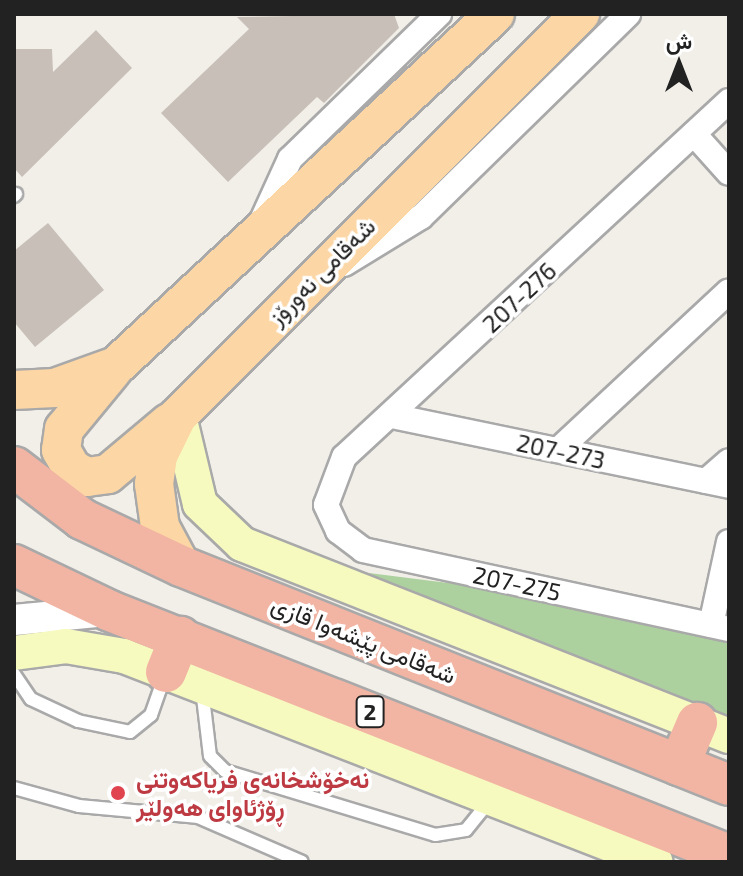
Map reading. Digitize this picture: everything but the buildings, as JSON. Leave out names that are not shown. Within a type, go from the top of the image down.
[{"type":"highway","name":"شەقامی پێشەوا قازی","points":[[14,467],[82,519],[181,566],[729,785]]},
{"type":"highway","name":"2","points":[[14,565],[110,611],[182,665],[643,850],[729,855]]},
{"type":"highway","points":[[679,765],[713,729]]},
{"type":"main road","points":[[495,14],[256,242],[116,366],[61,434],[62,456],[72,469],[92,477],[113,472],[178,416],[200,504],[242,544],[713,729]]},
{"type":"main road","name":"شەقامی نەورۆز","points":[[181,566],[160,527],[154,484],[158,456],[178,416],[580,14]]},
{"type":"main road","points":[[14,390],[55,388],[116,366]]},
{"type":"main road","points":[[14,653],[87,648],[182,665],[493,798],[643,850]]},
{"type":"street","points":[[256,242],[262,212],[290,159],[439,14]]},
{"type":"street","points":[[313,278],[421,217],[628,14]]},
{"type":"street","name":"207-276","points":[[326,505],[344,457],[392,416],[729,101]]},
{"type":"street","points":[[694,134],[729,173]]},
{"type":"street","points":[[558,450],[729,291]]},
{"type":"street","name":"207-273","points":[[392,416],[718,484]]},
{"type":"street","points":[[718,484],[729,461]]},
{"type":"street","name":"207-275","points":[[326,505],[338,531],[363,550],[720,627]]},
{"type":"street","points":[[720,627],[729,542]]},
{"type":"street","points":[[14,620],[110,611]]},
{"type":"lane","points":[[14,674],[31,699],[78,721],[130,732],[144,727],[182,665]]},
{"type":"lane","points":[[182,665],[210,756],[225,771],[435,835],[466,830],[493,798]]},
{"type":"lane","points":[[14,788],[79,806],[198,817],[302,862]]},
{"type":"lane","points":[[260,862],[264,847]]},
{"type":"green space","points":[[361,572],[472,586],[729,643],[729,719]]},
{"type":"place","name":"نەخۆشخانەی فریاکەوتنی ڕۆژئاوای هەولێر","points":[[118,793]]}]
